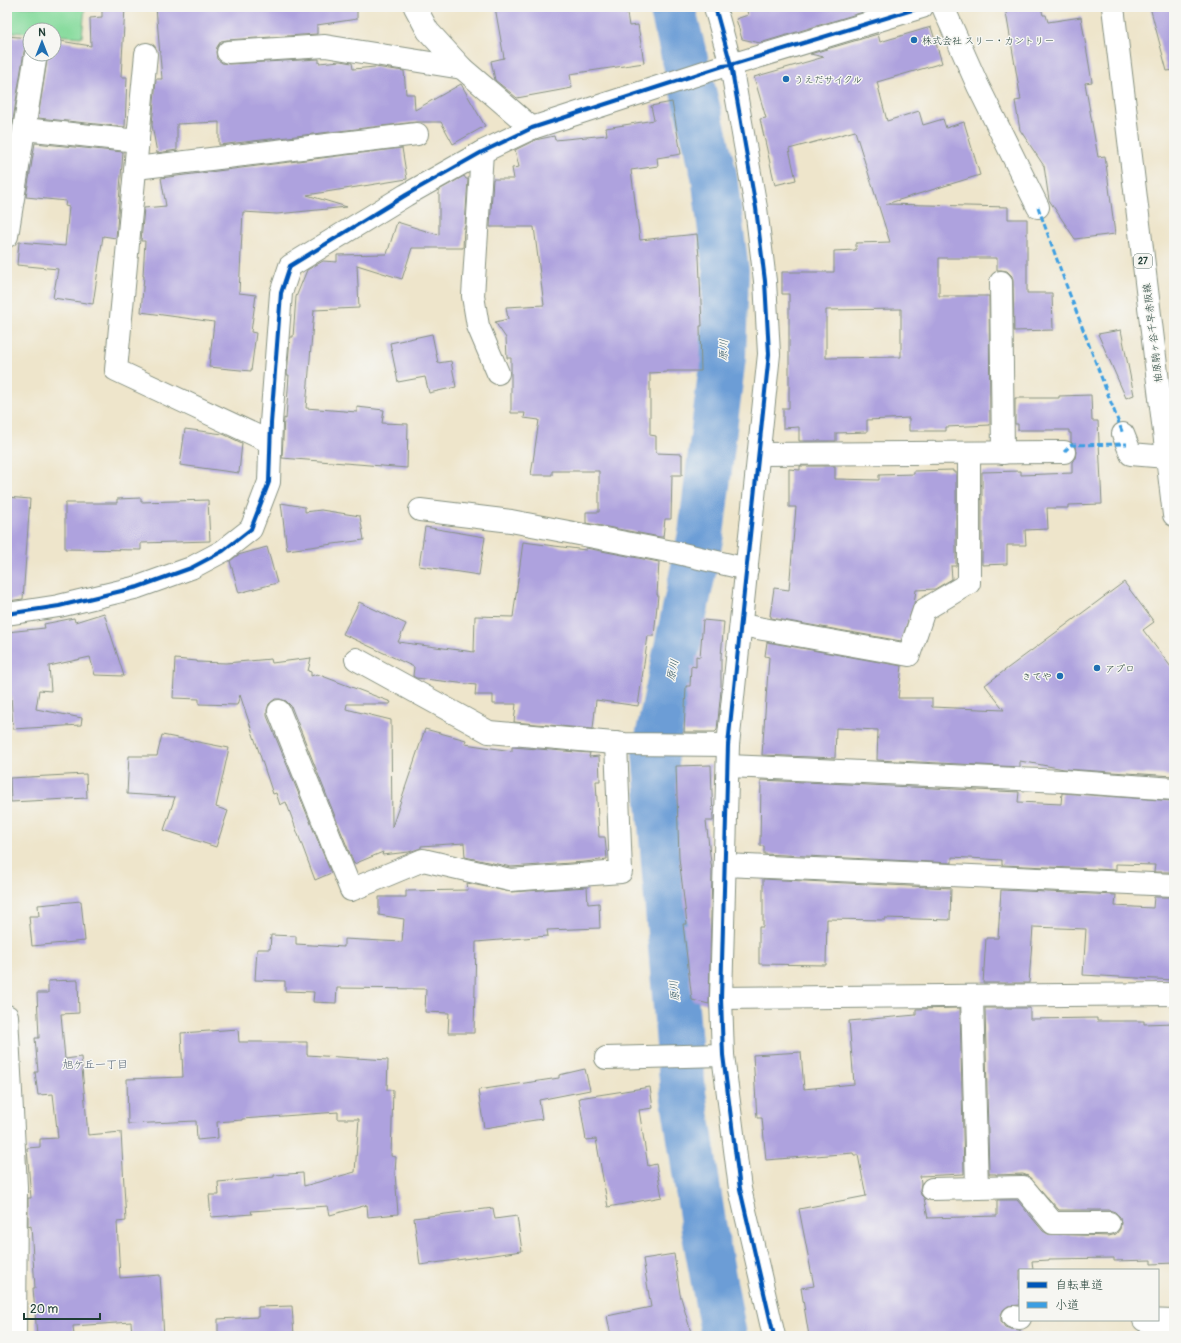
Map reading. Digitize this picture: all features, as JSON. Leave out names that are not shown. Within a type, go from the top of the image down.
[{"type":"street","points":[[415,7],[428,31],[462,68],[532,128]]},
{"type":"street","points":[[715,7],[756,208],[765,281],[769,354],[728,755],[721,998],[723,1055],[740,1189],[774,1336]]},
{"type":"street","points":[[7,614],[59,606],[138,587],[191,568],[223,551],[250,528],[269,482],[270,442],[281,293],[290,266],[406,195],[482,152],[532,128],[677,81],[922,7]]},
{"type":"street","points":[[943,7],[978,86],[1038,207]]},
{"type":"street","name":"柏原駒ヶ谷千早赤阪線","points":[[1113,7],[1169,434],[1166,457],[1174,515]]},
{"type":"street","points":[[228,52],[325,46],[462,68]]},
{"type":"street","points":[[146,54],[116,370],[270,442]]},
{"type":"street","points":[[7,236],[35,62]]},
{"type":"street","points":[[24,129],[138,141]]},
{"type":"street","points":[[136,168],[417,134]]},
{"type":"street","points":[[482,152],[473,296],[478,326],[498,373]]},
{"type":"street","points":[[1001,282],[1003,453]]},
{"type":"street","points":[[1123,434],[1131,454],[1166,457]]},
{"type":"street","points":[[759,454],[1064,452]]},
{"type":"street","points":[[741,625],[909,655],[924,610],[969,583],[969,453]]},
{"type":"street","points":[[420,510],[511,521],[678,553],[747,569]]},
{"type":"street","points":[[356,659],[489,732],[616,743],[728,755],[1174,789]]},
{"type":"street","points":[[279,711],[351,890],[423,860],[510,880],[621,872],[616,743]]},
{"type":"street","points":[[725,864],[1174,885]]},
{"type":"street","points":[[721,998],[1174,994]]},
{"type":"street","points":[[972,996],[977,1188]]},
{"type":"street","points":[[7,1016],[16,1188],[15,1336]]},
{"type":"street","points":[[606,1058],[723,1055]]},
{"type":"street","points":[[932,1189],[1023,1187],[1053,1223],[1109,1223]]},
{"type":"street","points":[[1159,1320],[1174,1321]]},
{"type":"green space","points":[[7,7],[85,7],[82,37],[62,36],[62,22],[22,22],[22,33],[7,32]]},
{"type":"building","points":[[102,7],[125,7],[121,77],[127,77],[125,127],[38,118],[47,62],[62,62],[62,41],[91,46],[90,18],[102,17]]},
{"type":"building","points":[[156,7],[357,7],[357,19],[317,25],[317,34],[221,41],[217,47],[217,59],[222,63],[229,64],[319,59],[319,63],[340,61],[352,63],[353,69],[375,67],[404,71],[406,94],[414,94],[415,110],[461,84],[485,126],[453,144],[441,122],[416,122],[219,145],[219,122],[177,124],[177,150],[157,153],[152,125],[156,79],[162,79]]},
{"type":"building","points":[[495,7],[626,7],[629,26],[638,25],[644,63],[570,74],[572,88],[517,98],[495,80],[491,61],[504,58]]},
{"type":"building","points":[[746,7],[869,7],[870,10],[760,43],[742,39],[736,19],[748,15]]},
{"type":"building","points":[[1005,7],[1041,7],[1043,15],[1046,15],[1048,22],[1081,17],[1092,82],[1085,83],[1098,157],[1105,156],[1115,234],[1075,239],[1049,200],[1044,166],[1020,130],[1015,101],[1021,100]]},
{"type":"building","points":[[1150,7],[1174,7],[1174,70],[1167,71]]},
{"type":"building","points":[[931,27],[942,63],[877,82],[887,121],[919,111],[923,125],[943,119],[946,128],[964,122],[980,175],[886,204],[1008,207],[1008,219],[1027,219],[1027,293],[1052,293],[1053,330],[1014,331],[1012,276],[1007,271],[997,270],[997,258],[939,258],[939,296],[989,296],[990,425],[946,427],[946,431],[909,431],[909,418],[867,420],[867,432],[836,433],[836,441],[799,441],[799,427],[783,428],[783,408],[789,408],[789,294],[782,294],[782,272],[834,272],[834,251],[856,250],[856,243],[890,242],[855,131],[789,149],[796,180],[775,185],[760,119],[766,118],[754,77],[824,57],[810,54],[878,34],[880,42]],"holes":[[[901,309],[901,357],[826,358],[826,310]]]},
{"type":"building","points":[[7,36],[22,37],[22,62],[7,157]]},
{"type":"building","points":[[672,102],[681,154],[657,158],[658,166],[631,170],[640,240],[697,234],[699,257],[702,326],[700,326],[701,371],[667,371],[650,373],[650,435],[656,436],[656,453],[682,454],[682,475],[672,475],[671,519],[665,519],[663,537],[660,537],[586,523],[586,512],[599,512],[599,471],[552,471],[552,475],[531,475],[539,420],[524,418],[525,413],[511,413],[511,358],[507,358],[506,338],[495,322],[508,319],[506,307],[544,305],[534,227],[490,227],[493,179],[514,179],[512,168],[519,167],[515,150],[535,140],[554,136],[555,140],[607,135],[606,128],[654,120],[651,106]]},
{"type":"building","points":[[35,143],[123,152],[116,238],[103,236],[93,304],[53,298],[58,269],[17,265],[19,242],[65,246],[69,207],[65,206],[66,201],[26,197]]},
{"type":"building","points":[[402,148],[407,179],[307,195],[347,207],[277,214],[243,212],[239,293],[256,295],[251,332],[256,333],[251,371],[209,367],[214,322],[141,312],[145,241],[141,241],[144,208],[166,206],[161,178]]},
{"type":"building","points":[[464,176],[468,179],[463,248],[412,248],[402,279],[357,265],[359,308],[314,310],[306,408],[357,412],[357,407],[384,410],[382,423],[408,424],[407,468],[282,458],[284,418],[286,419],[289,375],[287,375],[290,337],[293,337],[296,297],[307,270],[323,261],[337,262],[337,255],[387,254],[397,222],[439,235],[439,190]]},
{"type":"building","points":[[1121,330],[1134,395],[1126,398],[1098,334]]},
{"type":"building","points":[[432,334],[438,363],[451,361],[456,387],[429,393],[425,377],[398,382],[390,343]]},
{"type":"building","points":[[1091,395],[1092,421],[1098,421],[1102,504],[1068,505],[1068,508],[1047,508],[1048,529],[1025,530],[1026,545],[1007,545],[1007,564],[982,565],[982,472],[1021,471],[1021,475],[1072,473],[1072,462],[1075,458],[1075,446],[1071,442],[1071,433],[1069,433],[1069,430],[1018,430],[1018,424],[1015,424],[1015,398],[1059,398],[1059,396]]},
{"type":"building","points":[[185,429],[223,434],[242,443],[239,473],[180,465]]},
{"type":"building","points":[[800,466],[835,466],[835,479],[879,480],[879,475],[914,474],[914,471],[953,470],[953,472],[956,472],[956,566],[951,566],[952,579],[935,589],[916,590],[914,604],[901,641],[771,618],[774,588],[789,590],[796,507],[789,507],[789,469],[800,470]]},
{"type":"building","points":[[7,497],[30,499],[23,599],[7,601]]},
{"type":"building","points":[[141,498],[141,502],[208,500],[210,541],[141,543],[141,550],[65,549],[65,503],[117,503],[117,499]]},
{"type":"building","points":[[281,503],[305,507],[305,512],[321,510],[360,516],[364,540],[287,550]]},
{"type":"building","points":[[425,527],[485,537],[479,575],[419,566]]},
{"type":"building","points":[[523,542],[586,550],[586,548],[659,562],[658,595],[654,636],[648,636],[638,706],[596,700],[593,729],[514,722],[516,704],[493,704],[493,695],[475,695],[476,685],[416,678],[413,676],[414,667],[343,634],[359,602],[406,624],[398,642],[474,652],[475,616],[513,617]]},
{"type":"building","points":[[267,547],[277,583],[239,593],[230,561],[238,555]]},
{"type":"building","points":[[1124,582],[1154,622],[1143,630],[1174,671],[1174,776],[1064,769],[1020,761],[1020,767],[877,760],[878,730],[836,728],[835,758],[762,755],[769,657],[765,656],[767,642],[902,666],[898,698],[932,698],[932,707],[1004,710],[985,685]]},
{"type":"building","points":[[104,613],[124,676],[95,675],[90,657],[49,666],[51,691],[39,690],[36,709],[82,718],[81,725],[13,729],[11,695],[9,695],[7,679],[7,632],[45,628],[44,624],[74,618],[75,622]]},
{"type":"building","points":[[703,620],[724,622],[721,656],[721,690],[717,730],[715,732],[684,732],[686,686],[690,686],[691,666],[696,667],[696,656],[700,657]]},
{"type":"building","points":[[311,658],[308,671],[311,672],[311,676],[317,674],[391,702],[390,704],[347,704],[346,709],[391,720],[392,827],[425,729],[466,740],[465,744],[512,751],[512,747],[590,753],[589,757],[599,756],[600,781],[596,781],[599,837],[605,837],[607,859],[511,867],[465,857],[464,843],[421,846],[421,848],[409,852],[382,855],[383,852],[354,864],[291,706],[286,701],[275,699],[269,704],[267,716],[331,873],[315,880],[286,802],[280,805],[276,793],[273,794],[240,695],[237,705],[199,704],[199,699],[173,698],[175,659],[197,662],[226,663],[271,659],[272,663]]},
{"type":"building","points":[[162,735],[229,748],[216,807],[228,811],[216,847],[164,830],[175,797],[127,794],[129,756],[157,756]]},
{"type":"building","points":[[711,765],[713,821],[706,821],[712,871],[709,1004],[692,1000],[683,924],[687,924],[679,858],[676,766]]},
{"type":"building","points":[[86,774],[87,798],[11,802],[10,778]]},
{"type":"building","points":[[761,780],[1019,792],[1018,802],[1061,804],[1062,793],[1174,801],[1174,872],[1154,872],[1155,865],[1116,864],[1116,870],[1002,865],[1002,860],[952,857],[952,863],[764,854],[764,846],[760,846]]},
{"type":"building","points":[[763,879],[951,888],[950,920],[885,918],[885,920],[827,919],[826,965],[759,964],[759,927],[763,927]]},
{"type":"building","points":[[467,883],[511,892],[587,887],[588,904],[599,903],[600,928],[547,930],[548,936],[476,942],[474,1033],[448,1033],[449,1013],[425,1012],[426,989],[337,988],[336,1003],[313,1002],[314,992],[285,991],[285,981],[255,980],[257,949],[270,949],[271,935],[296,936],[296,944],[344,947],[344,939],[402,942],[404,919],[379,915],[379,897],[406,897],[406,891],[468,890]]},
{"type":"building","points":[[1001,890],[1116,895],[1115,906],[1153,908],[1154,897],[1174,897],[1174,980],[1083,975],[1086,929],[1033,927],[1029,983],[983,983],[986,938],[998,938]]},
{"type":"building","points":[[81,901],[85,941],[32,946],[29,916],[39,916],[38,905]]},
{"type":"building","points":[[78,980],[79,1013],[61,1014],[65,1059],[81,1057],[88,1135],[121,1132],[126,1221],[117,1222],[120,1278],[160,1275],[164,1336],[132,1336],[131,1322],[73,1326],[74,1336],[37,1336],[33,1288],[35,1288],[31,1226],[28,1227],[28,1198],[31,1198],[27,1148],[40,1147],[40,1139],[58,1138],[53,1094],[38,1095],[35,1072],[38,1072],[35,1038],[39,1038],[37,993],[48,993],[48,981]]},
{"type":"building","points":[[960,1008],[964,1174],[920,1176],[920,1190],[921,1195],[924,1198],[928,1218],[997,1216],[997,1200],[1017,1200],[1043,1231],[1048,1234],[1109,1236],[1116,1234],[1120,1229],[1120,1217],[1115,1212],[1109,1210],[1059,1210],[1028,1176],[1023,1174],[989,1174],[985,1008],[1030,1008],[1030,1019],[1097,1018],[1097,1021],[1144,1021],[1144,1024],[1174,1023],[1174,1263],[1151,1264],[1151,1260],[1114,1261],[1114,1258],[1049,1259],[1032,1261],[1033,1269],[1019,1269],[1019,1305],[1008,1306],[1003,1310],[1001,1315],[1001,1321],[1005,1327],[1020,1330],[1020,1336],[809,1336],[801,1288],[814,1286],[799,1209],[866,1196],[858,1155],[854,1155],[853,1153],[766,1160],[762,1118],[757,1118],[753,1055],[801,1052],[804,1089],[854,1084],[849,1021],[916,1015],[916,1009]]},
{"type":"building","points":[[238,1029],[239,1042],[307,1042],[307,1055],[388,1060],[387,1090],[393,1090],[391,1156],[396,1157],[395,1173],[398,1214],[368,1217],[367,1205],[330,1215],[328,1206],[251,1211],[252,1214],[211,1217],[209,1195],[219,1195],[218,1182],[303,1173],[304,1186],[355,1172],[359,1119],[338,1119],[338,1112],[217,1122],[218,1138],[197,1140],[196,1121],[128,1124],[127,1079],[183,1077],[181,1033]]},
{"type":"building","points":[[585,1069],[590,1090],[539,1100],[542,1119],[484,1128],[478,1090],[559,1078],[559,1075]]},
{"type":"building","points":[[650,1087],[653,1108],[639,1110],[648,1166],[656,1164],[662,1197],[608,1207],[596,1139],[586,1140],[579,1098]]},
{"type":"building","points":[[493,1208],[495,1219],[517,1216],[522,1251],[420,1265],[414,1218]]},
{"type":"building","points":[[674,1254],[680,1294],[692,1336],[611,1336],[607,1316],[651,1307],[643,1259]]},
{"type":"building","points":[[292,1306],[294,1336],[218,1336],[218,1319],[258,1317],[258,1307]]},
{"type":"waterway","name":"原川","points":[[672,7],[714,175],[726,271],[723,357],[701,534],[655,752],[683,1093],[704,1229],[724,1336]]},
{"type":"marked path","points":[[1038,207],[1123,434]]},
{"type":"marked path","points":[[1064,452],[1071,445],[1127,444]]},
{"type":"cycle path","points":[[715,7],[731,65],[756,208],[765,281],[769,354],[728,745],[721,998],[723,1055],[740,1189],[774,1336]]},
{"type":"cycle path","points":[[7,614],[59,606],[138,587],[191,568],[223,551],[251,529],[269,482],[271,423],[281,293],[290,266],[406,195],[482,152],[532,128],[723,66],[731,65],[922,7]]},
{"type":"place","name":"株式会社 スリー・カントリー","points":[[914,40]]},
{"type":"place","name":"うえだサイクル","points":[[786,79]]},
{"type":"place","name":"アプロ","points":[[1097,668]]},
{"type":"place","name":"きてや","points":[[1060,676]]},
{"type":"district","name":"旭ケ丘一丁目","points":[[95,1064]]}]
